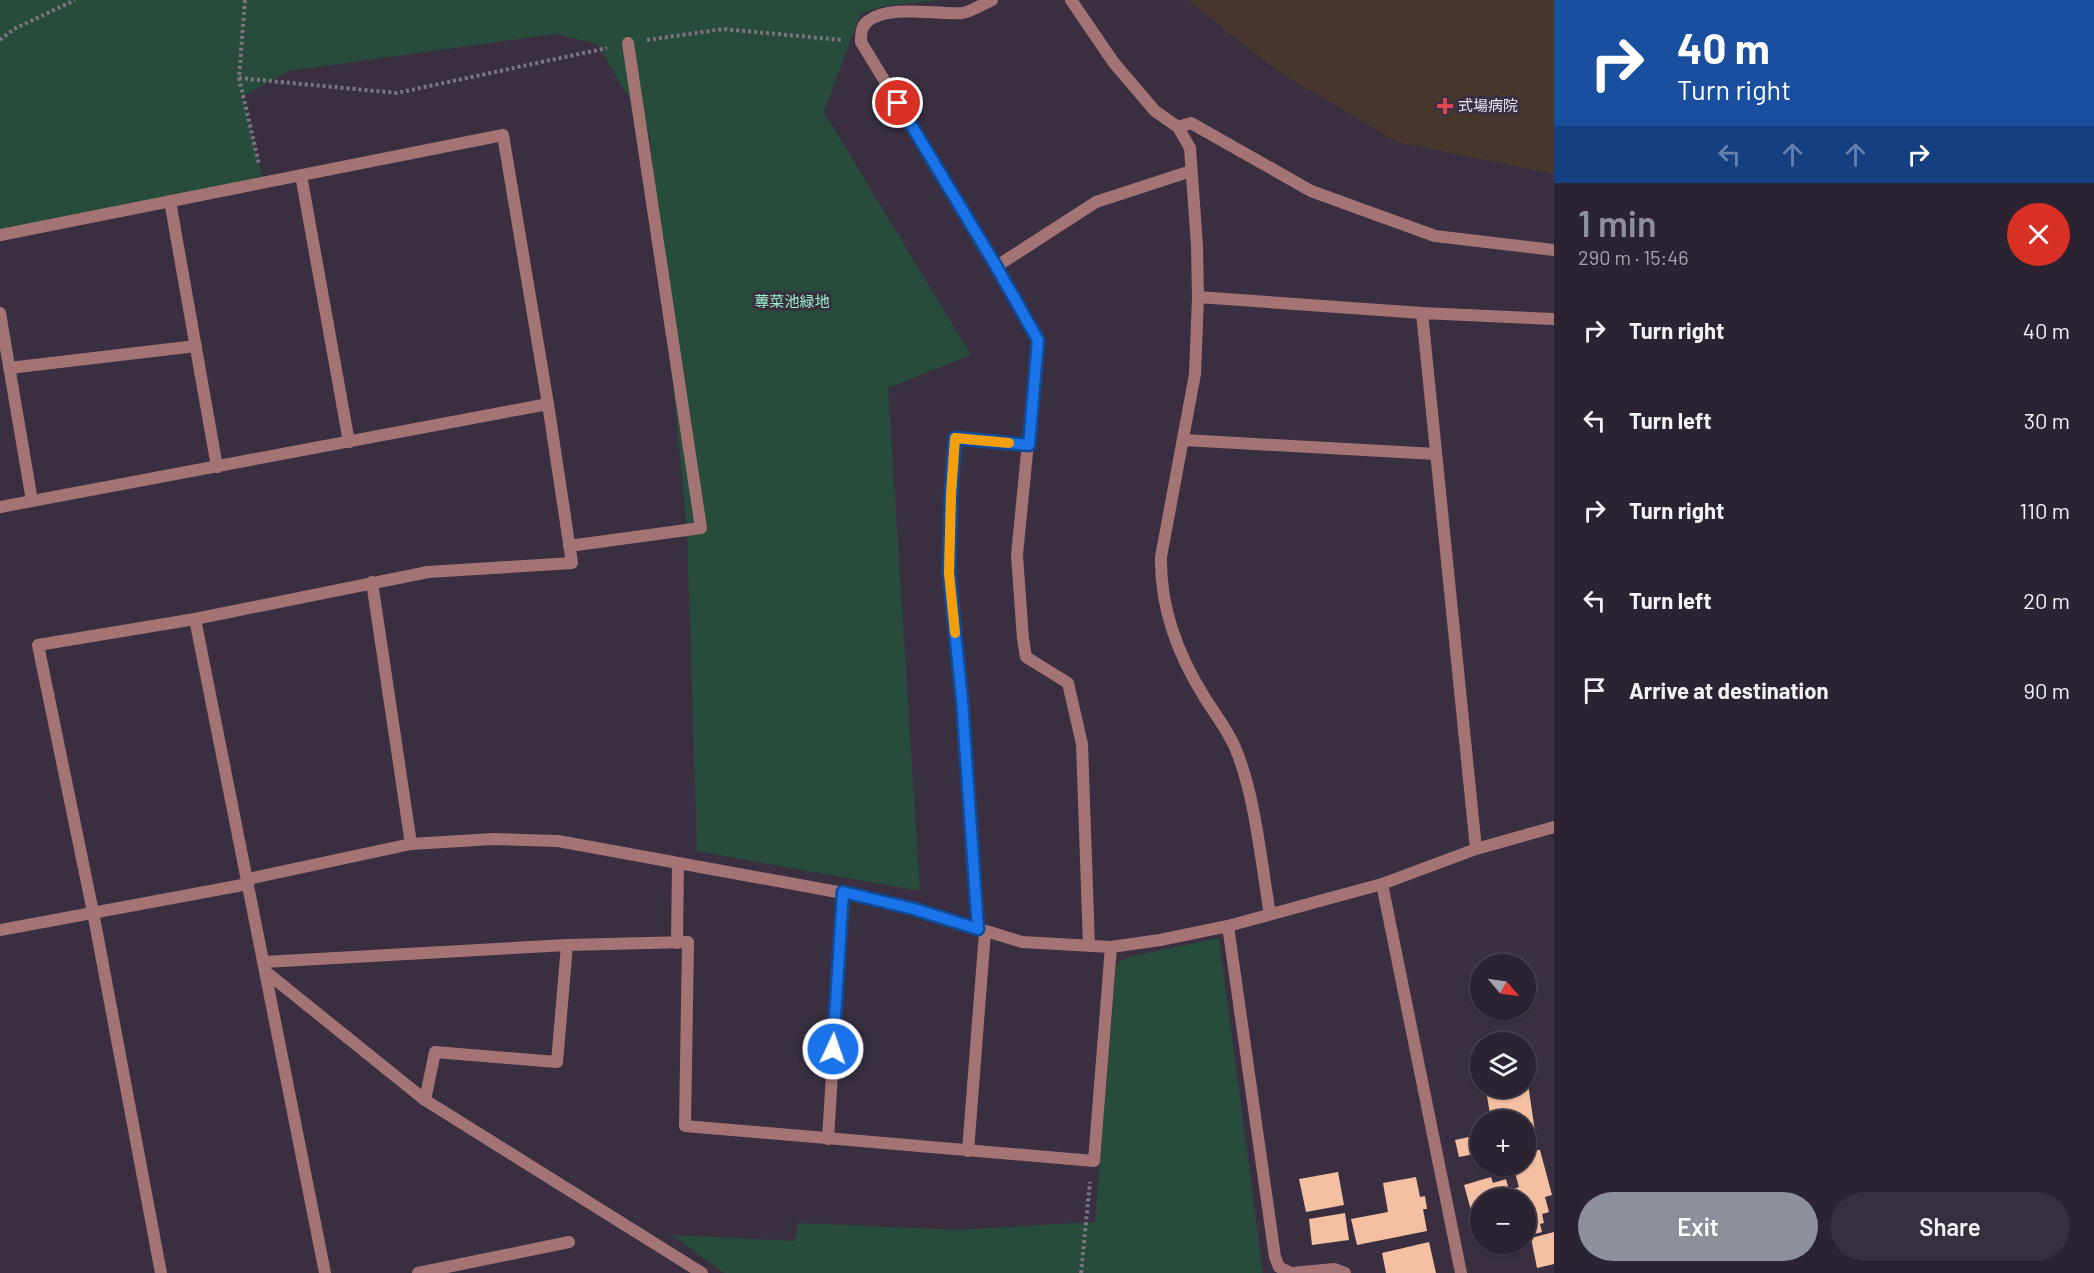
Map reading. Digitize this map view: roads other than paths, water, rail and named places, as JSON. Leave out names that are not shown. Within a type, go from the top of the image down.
[{"type":"street","points":[[992,0],[964,13],[886,14],[868,21],[861,30],[861,42],[1038,340],[1017,555],[1023,639],[1026,657],[1068,683],[1082,744],[1089,946]]},
{"type":"street","points":[[1071,0],[1114,63],[1155,111],[1178,127],[1190,148],[1198,297],[1194,374],[1184,440],[1161,557],[1161,578],[1175,641],[1204,697],[1235,747],[1255,826],[1270,914]]},
{"type":"street","points":[[569,546],[701,528],[628,43]]},
{"type":"street","points":[[1178,127],[1191,123],[1311,190],[1435,236],[1554,250]]},
{"type":"street","points":[[0,235],[503,135],[548,404],[572,563],[428,572],[195,619],[38,645],[93,912],[161,1273]]},
{"type":"street","points":[[996,266],[1096,202],[1191,171]]},
{"type":"street","points":[[301,175],[349,442]]},
{"type":"street","points":[[170,201],[217,467]]},
{"type":"street","points":[[1198,297],[1554,319]]},
{"type":"street","points":[[1422,312],[1476,849]]},
{"type":"street","points":[[0,313],[32,501]]},
{"type":"street","points":[[9,368],[196,346]]},
{"type":"street","points":[[0,507],[548,404]]},
{"type":"street","points":[[968,1151],[981,930],[949,573],[955,438],[1029,445]]},
{"type":"street","points":[[1184,440],[1436,454]]},
{"type":"street","points":[[372,582],[411,844]]},
{"type":"street","points":[[195,619],[325,1273]]},
{"type":"street","points":[[0,930],[248,881],[411,844],[493,839],[558,841],[843,892],[914,909],[1022,942],[1111,948],[1228,926],[1382,884],[1476,849],[1554,827]]},
{"type":"street","points":[[677,943],[678,863]]},
{"type":"street","points":[[1382,884],[1461,1273]]},
{"type":"street","points":[[828,1139],[843,892]]},
{"type":"street","points":[[1228,926],[1275,1257],[1279,1267],[1292,1273],[1334,1269],[1345,1273]]},
{"type":"street","points":[[265,967],[567,945],[688,942],[685,1126],[1094,1161],[1111,948]]},
{"type":"street","points":[[425,1100],[435,1052],[557,1062],[567,945]]},
{"type":"street","points":[[265,967],[425,1100],[702,1273]]},
{"type":"street","points":[[418,1273],[569,1242]]},
{"type":"place","name":"式場病院","points":[[1445,106]]},
{"type":"park label","name":"蓴菜池緑地","points":[[792,302]]}]
